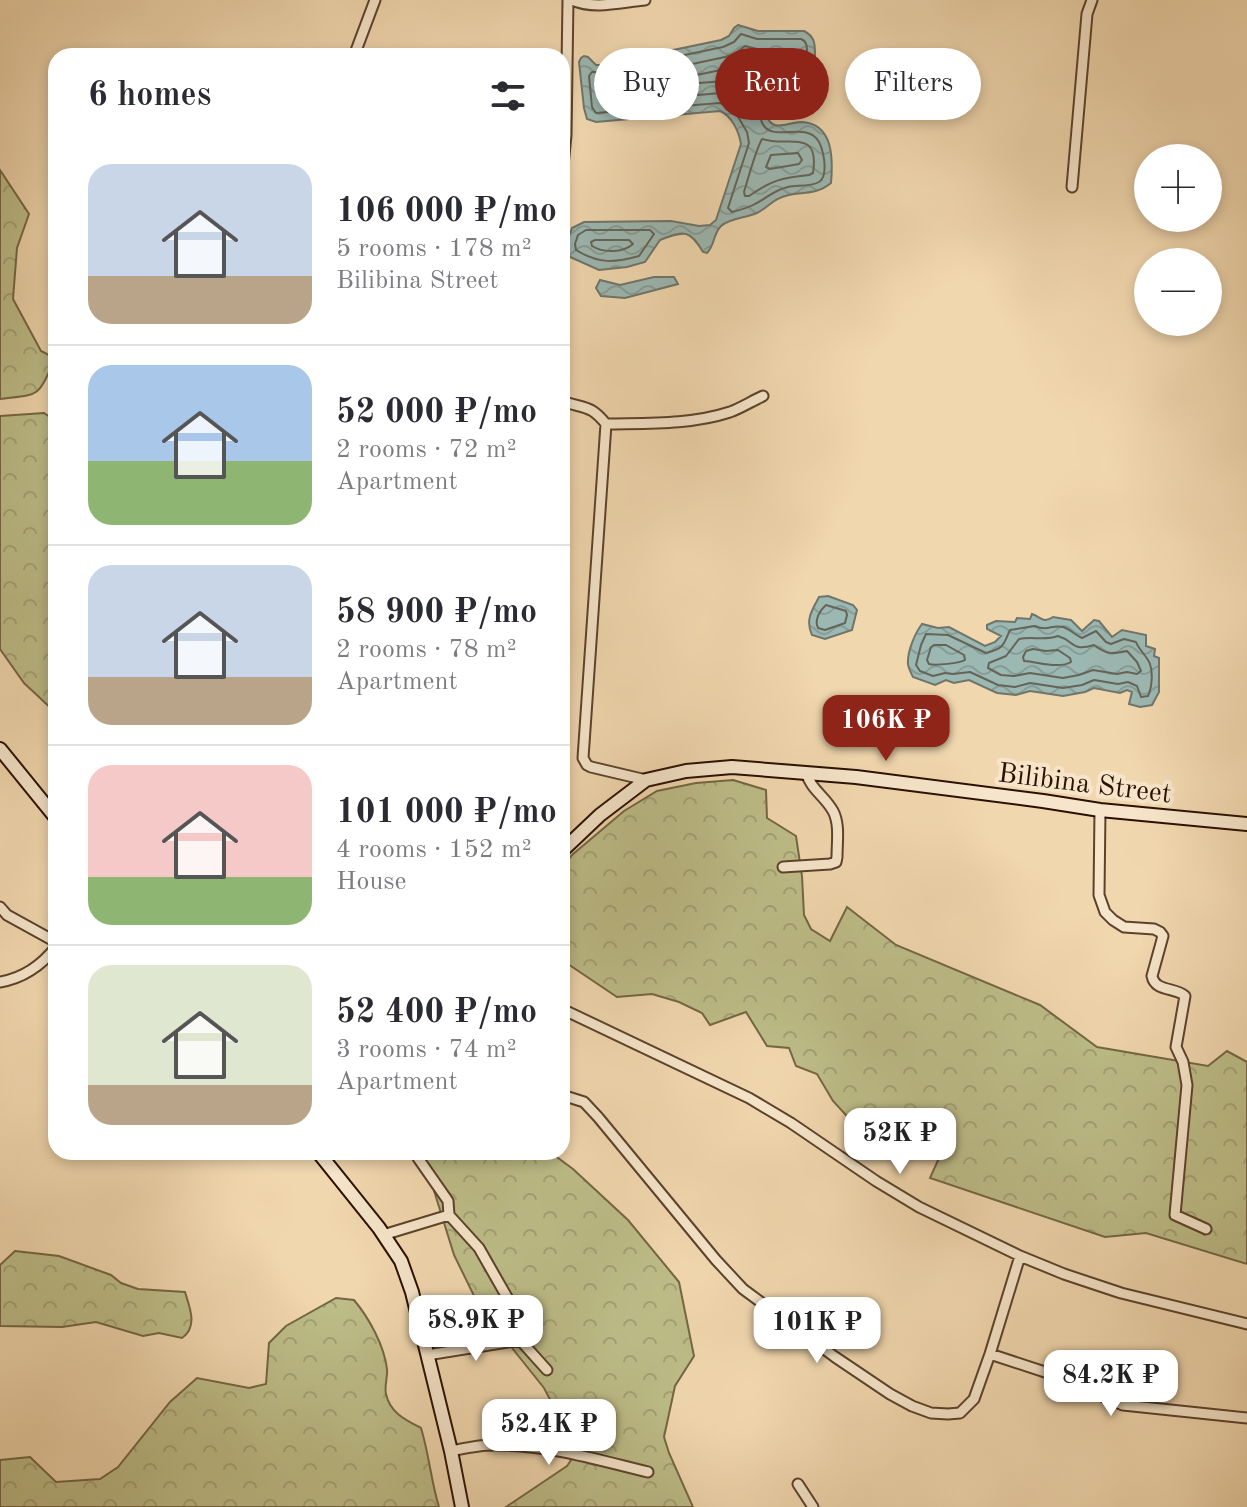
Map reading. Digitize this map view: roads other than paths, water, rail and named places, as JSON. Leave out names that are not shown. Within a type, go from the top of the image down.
[{"type":"main road","points":[[0,749],[48,808]]},
{"type":"main road","name":"Bilibina Street","points":[[570,843],[600,815],[646,780],[686,771],[732,767],[806,772],[1100,810],[1247,824]]},
{"type":"main road","points":[[324,1160],[401,1261],[422,1331],[462,1507]]},
{"type":"street","points":[[357,48],[375,0]]},
{"type":"street","points":[[569,48],[570,0],[593,5],[645,0]]},
{"type":"street","points":[[1072,187],[1087,14],[1092,0]]},
{"type":"street","points":[[606,424],[683,422],[731,412],[763,396]]},
{"type":"street","points":[[570,403],[589,408],[606,424],[583,758],[591,767],[646,780]]},
{"type":"street","points":[[783,867],[836,862],[837,821],[832,810],[809,783],[806,772]]},
{"type":"street","points":[[1100,810],[1099,895],[1105,912],[1124,927],[1160,932],[1163,936],[1153,981],[1185,996],[1176,1047],[1183,1062],[1187,1085],[1175,1215],[1206,1229]]},
{"type":"street","points":[[0,907],[7,915],[48,939]]},
{"type":"street","points":[[0,982],[20,977],[48,958]]},
{"type":"street","points":[[570,1013],[749,1098],[919,1207],[1020,1256],[1121,1293],[1247,1324]]},
{"type":"street","points":[[570,1098],[584,1102],[598,1117],[743,1289],[890,1394],[931,1413],[960,1413],[974,1399],[1020,1256]]},
{"type":"street","points":[[419,1160],[448,1201],[449,1215],[479,1248],[520,1320],[520,1340],[547,1370]]},
{"type":"street","points":[[383,1235],[449,1215]]},
{"type":"street","points":[[422,1331],[465,1319]]},
{"type":"street","points":[[427,1355],[520,1340]]},
{"type":"street","points":[[990,1354],[1054,1375],[1123,1405],[1247,1418]]},
{"type":"street","points":[[451,1451],[509,1445],[648,1472]]},
{"type":"street","points":[[798,1484],[813,1507]]},
{"type":"water","points":[[738,25],[758,31],[804,31],[813,39],[815,48],[715,48],[715,111],[699,113],[699,48],[683,48],[729,36]]},
{"type":"water","points":[[584,56],[594,63],[594,120],[619,120],[596,122],[587,119],[579,62]]},
{"type":"water","points":[[730,120],[769,120],[775,125],[812,124],[826,136],[829,144],[831,183],[816,191],[784,196],[757,213],[725,223],[718,229],[707,253],[690,236],[681,234],[660,240],[645,262],[627,267],[599,270],[570,257],[572,228],[584,222],[671,221],[710,225],[716,220],[741,144]]},
{"type":"water","points":[[654,277],[674,277],[678,284],[625,298],[601,296],[596,288],[600,280],[620,285]]},
{"type":"water","points":[[828,596],[853,605],[857,610],[852,630],[825,639],[812,635],[809,620],[819,597]]},
{"type":"water","points":[[1032,614],[1044,620],[1053,617],[1071,620],[1082,631],[1094,620],[1099,621],[1112,637],[1122,630],[1146,635],[1146,646],[1155,649],[1154,656],[1159,658],[1159,692],[1152,705],[1140,707],[1129,704],[1132,692],[1127,690],[1120,693],[1094,688],[1063,696],[1030,691],[1016,695],[997,693],[969,680],[954,683],[946,680],[935,685],[913,677],[908,665],[909,654],[922,624],[949,627],[985,646],[1001,636],[987,629],[987,625],[996,621],[1015,622],[1017,618],[1030,619]]}]
